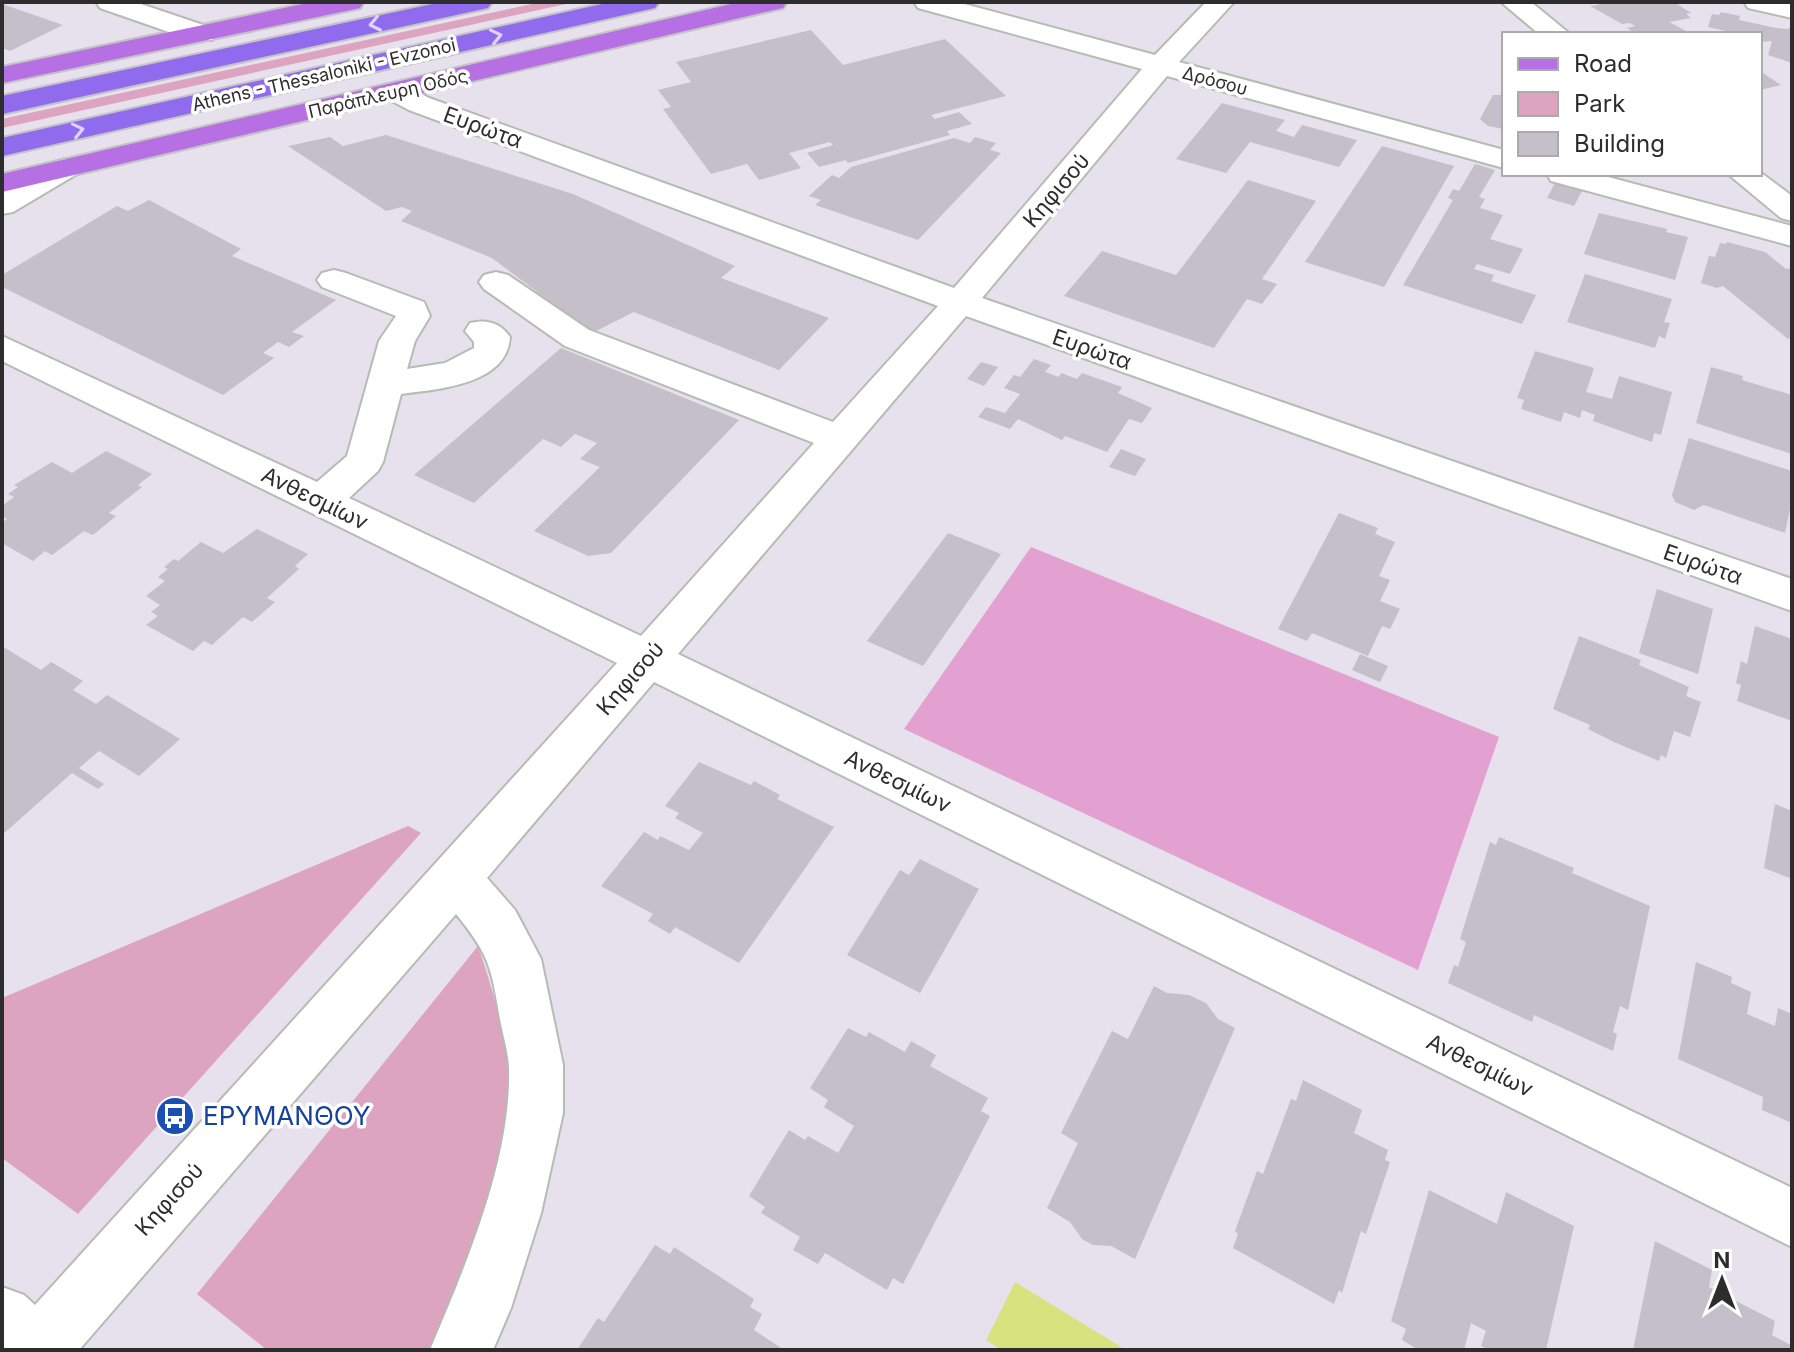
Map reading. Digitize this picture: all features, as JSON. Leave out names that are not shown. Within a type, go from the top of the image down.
[{"type":"highway","name":"Athens - Thessaloniki - Evzonoi","points":[[2,105],[479,2]]},
{"type":"highway","name":"Athens - Thessaloniki - Evzonoi","points":[[2,147],[646,2]]},
{"type":"main road","points":[[2,75],[351,2]]},
{"type":"main road","name":"Παράπλευρη Οδός","points":[[2,183],[774,2]]},
{"type":"street","points":[[109,2],[202,34]]},
{"type":"street","name":"Δρόσου","points":[[927,2],[1502,158]]},
{"type":"street","name":"Κηφισού","points":[[32,1343],[456,878],[960,302],[1160,66],[1221,2]]},
{"type":"street","points":[[1514,2],[1553,32]]},
{"type":"street","name":"Ευρώτα","points":[[396,92],[419,104],[960,302],[1792,595]]},
{"type":"street","points":[[2,205],[66,168]]},
{"type":"street","points":[[1569,176],[1792,236]]},
{"type":"street","points":[[1746,176],[1792,211]]},
{"type":"street","points":[[321,501],[364,462],[397,341],[413,316],[412,310],[334,280]]},
{"type":"street","points":[[496,282],[577,338],[840,439]]},
{"type":"street","points":[[386,384],[453,373],[478,363],[491,353],[494,345],[492,337],[482,331]]},
{"type":"street","name":"Ανθεσμίων","points":[[2,347],[1792,1218]]},
{"type":"street","points":[[456,878],[497,926],[515,959],[536,1065],[535,1113],[512,1213],[481,1308],[461,1350]]},
{"type":"green space","points":[[541,2],[575,2],[2,128],[2,119]]},
{"type":"green space","points":[[408,826],[421,833],[78,1214],[2,1158],[2,998]]},
{"type":"green space","points":[[478,946],[494,995],[509,1072],[511,1098],[507,1150],[494,1201],[475,1252],[431,1350],[267,1350],[197,1294]]},
{"type":"shaded area","points":[[1031,547],[1499,737],[1418,970],[904,729]]},
{"type":"shaded area","points":[[1015,1282],[1126,1350],[1001,1350],[986,1340]]},
{"type":"building","points":[[1595,2],[1677,4],[1691,13],[1686,14],[1691,18],[1669,22],[1688,32],[1632,32],[1627,28],[1635,26],[1622,24],[1590,6],[1599,5]]},
{"type":"building","points":[[2,4],[63,25],[10,51],[2,48]]},
{"type":"building","points":[[1721,12],[1740,16],[1739,20],[1776,28],[1788,29],[1792,26],[1792,63],[1768,55],[1772,41],[1762,42],[1762,32],[1730,32],[1708,27],[1712,14],[1719,15]]},
{"type":"building","points":[[811,30],[843,65],[945,39],[1006,96],[931,115],[935,119],[959,112],[972,124],[947,131],[950,135],[848,163],[846,160],[819,167],[807,153],[833,145],[830,142],[789,153],[801,168],[759,180],[747,164],[711,174],[663,109],[671,107],[658,90],[691,82],[676,62]]},
{"type":"building","points":[[1762,72],[1781,85],[1762,90]]},
{"type":"building","points":[[1493,95],[1501,95],[1502,129],[1488,126],[1480,119]]},
{"type":"building","points":[[1222,103],[1285,120],[1276,131],[1294,137],[1302,125],[1357,140],[1339,167],[1250,142],[1226,173],[1176,159]]},
{"type":"building","points":[[386,135],[573,194],[735,266],[721,278],[829,318],[779,370],[634,312],[592,333],[492,258],[401,221],[412,211],[402,207],[386,211],[288,146],[330,137],[343,146]]},
{"type":"building","points":[[975,137],[996,143],[990,150],[1001,153],[918,240],[815,205],[821,200],[809,196],[832,175],[839,178],[851,167],[954,138],[970,143]]},
{"type":"building","points":[[1382,146],[1454,166],[1384,287],[1305,262]]},
{"type":"building","points":[[1475,164],[1495,170],[1479,197],[1485,199],[1480,208],[1503,215],[1490,239],[1523,249],[1510,274],[1477,264],[1474,269],[1494,275],[1491,281],[1536,295],[1522,324],[1403,285],[1453,200],[1448,198],[1453,189],[1459,191]]},
{"type":"building","points":[[1248,180],[1316,201],[1262,279],[1277,284],[1262,304],[1247,299],[1214,348],[1064,296],[1102,251],[1176,275]]},
{"type":"building","points":[[1555,183],[1582,191],[1574,206],[1547,198]]},
{"type":"building","points":[[149,200],[241,249],[232,256],[336,300],[292,332],[304,336],[289,347],[278,342],[263,353],[274,358],[223,395],[2,287],[2,275],[117,206],[128,211]]},
{"type":"building","points":[[1599,213],[1688,237],[1675,280],[1584,254]]},
{"type":"building","points":[[1720,243],[1765,252],[1786,269],[1792,268],[1792,338],[1788,339],[1723,286],[1717,288],[1701,283],[1709,256],[1715,257]]},
{"type":"building","points":[[1585,274],[1672,299],[1664,322],[1670,323],[1665,339],[1659,336],[1655,348],[1567,322]]},
{"type":"building","points":[[561,348],[739,420],[611,553],[588,556],[534,531],[600,467],[580,459],[597,443],[575,434],[561,447],[543,439],[474,503],[414,475]]},
{"type":"building","points":[[1535,351],[1594,368],[1586,392],[1612,399],[1619,376],[1672,392],[1661,435],[1654,433],[1652,442],[1593,421],[1595,415],[1582,410],[1580,418],[1564,412],[1561,422],[1521,409],[1524,400],[1517,398]]},
{"type":"building","points":[[1034,359],[1051,365],[1045,372],[1059,377],[1061,373],[1077,379],[1082,373],[1122,387],[1118,393],[1152,408],[1142,423],[1129,419],[1107,452],[1065,436],[1062,440],[1018,419],[1010,429],[978,417],[986,407],[1005,413],[1020,394],[1004,388],[1014,375],[1020,377]]},
{"type":"building","points":[[981,362],[998,367],[984,386],[967,379]]},
{"type":"building","points":[[1711,367],[1792,395],[1792,454],[1696,423]]},
{"type":"building","points":[[1689,438],[1792,471],[1792,499],[1785,533],[1704,505],[1694,510],[1675,502],[1672,495]]},
{"type":"building","points":[[1121,449],[1146,459],[1135,476],[1109,467]]},
{"type":"building","points":[[106,451],[152,474],[138,485],[142,487],[109,513],[116,516],[93,535],[84,531],[52,555],[45,551],[33,561],[2,543],[2,523],[7,519],[2,516],[2,506],[14,497],[8,494],[18,487],[14,485],[52,462],[72,473]]},
{"type":"building","points":[[1339,513],[1378,528],[1375,534],[1395,542],[1379,576],[1390,580],[1380,601],[1400,609],[1390,629],[1382,626],[1368,656],[1312,633],[1307,641],[1278,629]]},
{"type":"building","points":[[257,529],[308,554],[295,566],[299,569],[267,598],[275,602],[252,622],[243,617],[212,645],[204,641],[193,651],[146,625],[158,616],[151,612],[160,605],[146,596],[165,581],[158,577],[168,569],[164,567],[174,559],[178,561],[201,542],[223,553]]},
{"type":"building","points":[[948,533],[1001,554],[923,666],[867,641]]},
{"type":"building","points":[[1657,589],[1713,609],[1698,674],[1639,653]]},
{"type":"building","points":[[1755,626],[1792,639],[1792,721],[1737,701],[1741,685],[1736,683],[1741,661],[1747,664]]},
{"type":"building","points":[[1579,636],[1641,660],[1639,665],[1689,687],[1686,696],[1701,702],[1690,737],[1674,731],[1666,758],[1661,755],[1659,761],[1614,742],[1588,729],[1590,725],[1553,709]]},
{"type":"building","points":[[2,646],[41,670],[51,662],[83,681],[73,690],[96,704],[107,695],[180,739],[139,776],[99,751],[79,768],[104,784],[98,789],[72,773],[2,835]]},
{"type":"building","points":[[1360,654],[1388,666],[1380,682],[1352,670]]},
{"type":"building","points":[[699,762],[751,785],[754,781],[780,795],[777,799],[834,827],[739,963],[675,927],[670,934],[648,921],[653,914],[601,886],[644,832],[689,850],[703,833],[675,818],[679,813],[665,806]]},
{"type":"building","points":[[1775,804],[1792,811],[1792,879],[1764,868]]},
{"type":"building","points":[[1499,837],[1574,868],[1572,873],[1650,906],[1628,1010],[1620,1006],[1613,1032],[1617,1034],[1613,1051],[1534,1015],[1532,1022],[1448,983],[1454,965],[1458,967],[1466,942],[1460,939],[1490,842],[1496,845]]},
{"type":"building","points":[[920,859],[979,889],[920,993],[847,955],[900,870],[909,875]]},
{"type":"building","points":[[1696,962],[1732,977],[1731,983],[1751,992],[1747,1014],[1775,1026],[1778,1008],[1792,1014],[1792,1123],[1762,1110],[1763,1097],[1678,1059]]},
{"type":"building","points":[[1154,986],[1167,993],[1189,995],[1206,1003],[1218,1019],[1235,1028],[1135,1259],[1111,1246],[1093,1245],[1082,1239],[1070,1222],[1047,1208],[1078,1143],[1061,1133],[1112,1031],[1128,1039]]},
{"type":"building","points":[[848,1028],[866,1037],[869,1032],[905,1052],[911,1041],[936,1055],[930,1066],[988,1098],[981,1111],[990,1116],[903,1284],[893,1278],[887,1290],[825,1253],[818,1264],[793,1250],[800,1237],[761,1213],[765,1207],[749,1196],[789,1130],[805,1140],[808,1136],[838,1153],[854,1126],[824,1107],[828,1100],[810,1088]]},
{"type":"building","points":[[1303,1080],[1362,1110],[1354,1133],[1388,1150],[1385,1160],[1390,1162],[1366,1234],[1361,1231],[1342,1293],[1339,1290],[1334,1304],[1233,1248],[1238,1234],[1235,1231],[1257,1171],[1263,1174],[1291,1099],[1296,1101]]},
{"type":"building","points":[[1429,1190],[1497,1224],[1506,1192],[1574,1226],[1546,1350],[1489,1350],[1481,1346],[1486,1331],[1471,1323],[1464,1350],[1419,1350],[1402,1340],[1406,1329],[1391,1321]]},
{"type":"building","points":[[1655,1241],[1712,1270],[1709,1287],[1775,1321],[1772,1335],[1792,1346],[1792,1350],[1633,1350]]},
{"type":"building","points":[[655,1245],[670,1254],[674,1247],[754,1299],[750,1307],[762,1314],[754,1330],[784,1350],[577,1350],[598,1318],[604,1322]]},
{"type":"place","name":"ΕΡΥΜΑΝΘΟΥ","points":[[175,1116]]}]
